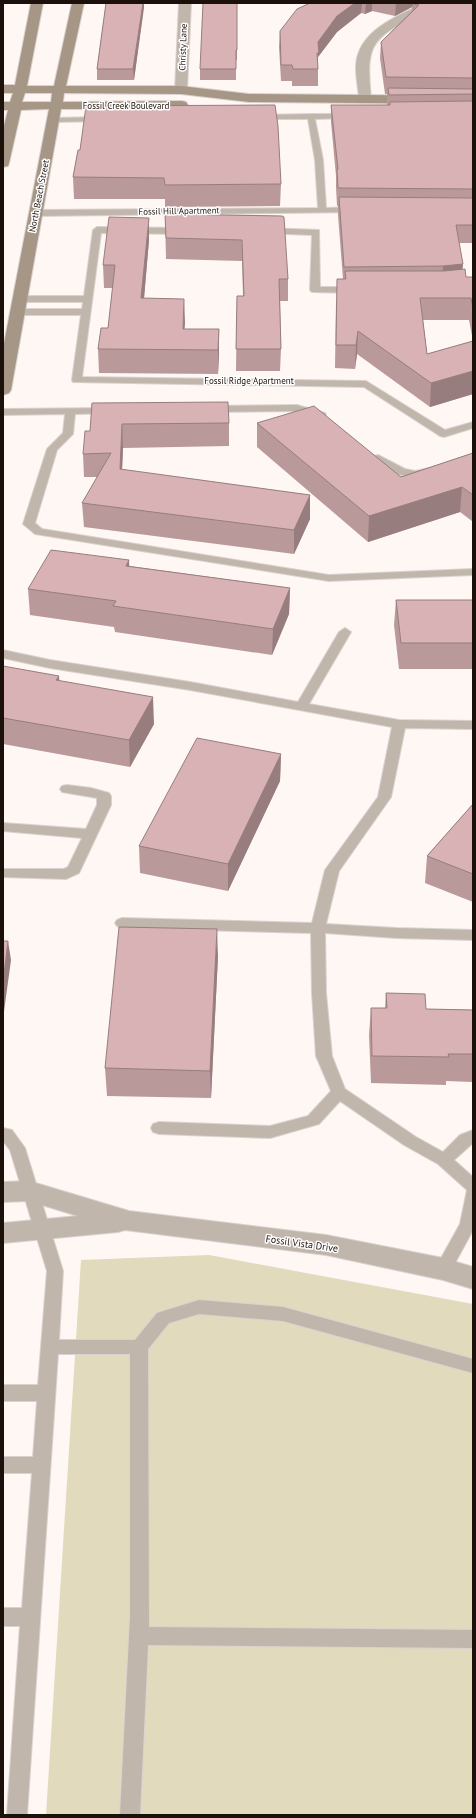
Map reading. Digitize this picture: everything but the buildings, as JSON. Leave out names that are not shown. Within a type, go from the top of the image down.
[{"type":"main road","points":[[3,163],[9,106],[20,89],[37,3]]},
{"type":"main road","name":"North Beach Street","points":[[3,390],[13,307],[36,213],[59,89],[78,3]]},
{"type":"main road","points":[[13,73],[25,68]]},
{"type":"main road","name":"Fossil Creek Boulevard","points":[[3,89],[181,90],[249,98]]},
{"type":"main road","name":"Fossil Creek Boulevard","points":[[9,106],[176,105],[249,98],[473,100]]},
{"type":"street","name":"Christy Lane","points":[[181,90],[185,3]]},
{"type":"street","points":[[365,98],[363,59],[366,49],[378,34],[394,23],[433,3]]},
{"type":"street","name":"Fossil Vista Drive","points":[[3,1192],[29,1191],[129,1221],[326,1245],[443,1269],[473,1278]]},
{"type":"street","name":"Fossil Vista Drive","points":[[3,1233],[129,1221]]},
{"type":"lane","points":[[311,116],[320,160],[322,210]]},
{"type":"lane","points":[[249,117],[357,116]]},
{"type":"lane","points":[[53,120],[108,119]]},
{"type":"lane","name":"Fossil Hill Apartment","points":[[36,213],[370,210]]},
{"type":"lane","name":"Fossil Ridge Apartment","points":[[198,231],[96,230],[77,380],[366,384],[444,434],[473,425]]},
{"type":"lane","points":[[253,231],[316,232],[315,290],[363,290]]},
{"type":"lane","points":[[13,307],[88,299]]},
{"type":"lane","points":[[13,307],[86,312]]},
{"type":"lane","points":[[196,409],[297,408],[324,416],[330,421]]},
{"type":"lane","points":[[3,412],[125,410]]},
{"type":"lane","points":[[70,411],[68,434],[52,449],[29,524],[39,532],[329,578],[473,572]]},
{"type":"lane","points":[[367,450],[392,469],[407,473],[423,473],[438,469]]},
{"type":"lane","points":[[302,706],[345,632]]},
{"type":"lane","points":[[3,654],[399,724],[473,725]]},
{"type":"lane","points":[[399,724],[384,797],[332,870],[318,928],[319,993],[324,1056],[339,1092],[410,1140],[444,1160],[473,1186]]},
{"type":"lane","points":[[4,872],[66,874],[74,870],[104,804],[104,796],[91,792],[67,789]]},
{"type":"lane","points":[[3,827],[90,834]]},
{"type":"lane","points":[[122,923],[318,928],[396,933],[473,934]]},
{"type":"lane","points":[[159,1128],[270,1132],[313,1120],[339,1092]]},
{"type":"lane","points":[[3,1134],[6,1134],[17,1148],[29,1191],[43,1229],[55,1271],[17,1815]]},
{"type":"lane","points":[[444,1160],[466,1139],[473,1136]]},
{"type":"lane","points":[[443,1269],[468,1224],[473,1193]]},
{"type":"lane","points":[[130,1815],[140,1636],[139,1347],[163,1318],[199,1307],[283,1314],[473,1366]]},
{"type":"lane","points":[[50,1347],[139,1347]]},
{"type":"lane","points":[[3,1393],[46,1393]]},
{"type":"lane","points":[[3,1465],[41,1465]]},
{"type":"lane","points":[[3,1617],[31,1617]]},
{"type":"lane","points":[[140,1636],[473,1639]]},
{"type":"shaded area","points":[[209,1255],[473,1304],[473,1815],[46,1815],[81,1260]]}]
